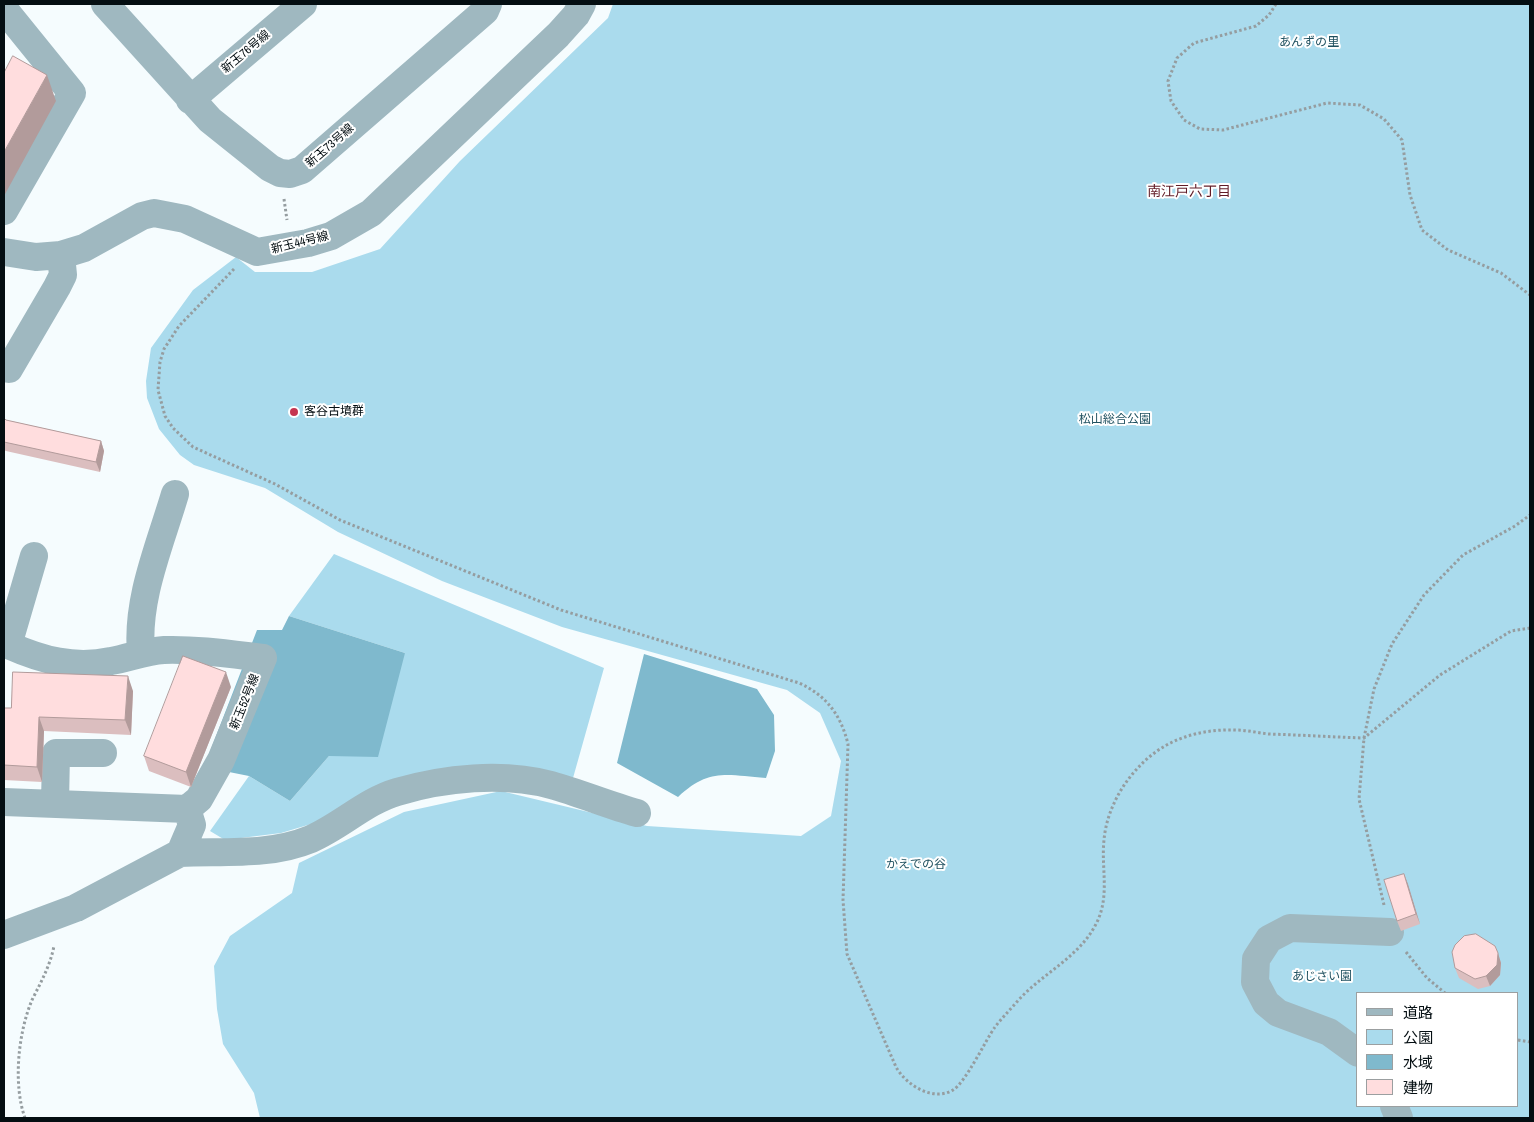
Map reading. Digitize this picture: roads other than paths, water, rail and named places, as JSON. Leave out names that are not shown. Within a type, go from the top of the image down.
[{"type":"street","name":"新玉76号線","points":[[190,100],[303,4]]},
{"type":"street","name":"新玉73号線","points":[[190,100],[210,120],[260,162],[280,173],[290,174],[302,170],[485,11],[488,4]]},
{"type":"street","name":"新玉44号線","points":[[4,252],[36,257],[62,255],[84,248],[142,216],[154,213],[185,219],[250,257],[331,236],[371,213],[558,36],[576,15],[582,4]]},
{"type":"street","points":[[110,5],[190,100]]},
{"type":"street","points":[[4,9],[72,93],[4,211]]},
{"type":"street","points":[[4,366],[8,369],[57,287],[63,275],[62,255]]},
{"type":"street","points":[[141,653],[140,621],[147,588],[175,494]]},
{"type":"street","points":[[5,649],[34,556]]},
{"type":"street","name":"新玉52号線","points":[[5,649],[61,664],[90,665],[163,650],[215,652],[263,658],[221,760],[199,799],[187,809]]},
{"type":"street","points":[[55,804],[56,753],[103,753]]},
{"type":"street","points":[[4,935],[76,908],[180,853],[254,852],[284,848],[312,839],[365,807],[396,792],[444,782],[510,779],[532,782],[550,785],[637,813]]},
{"type":"street","points":[[4,802],[187,809],[192,826],[180,853]]},
{"type":"street","points":[[1356,1052],[1329,1032],[1278,1013],[1266,1003],[1255,982],[1256,959],[1269,939],[1290,928],[1390,932]]},
{"type":"water","points":[[289,616],[405,653],[378,757],[329,756],[290,801],[249,776],[204,767],[257,630],[282,630]]},
{"type":"water","points":[[644,654],[757,689],[774,715],[775,751],[766,778],[729,775],[709,777],[699,781],[678,797],[617,763]]},
{"type":"place","name":"客谷古墳群","points":[[294,412]]},
{"type":"district","name":"南江戸六丁目","points":[[1189,192]]},
{"type":"park label","name":"あんずの里","points":[[1309,43]]},
{"type":"park label","name":"松山総合公園","points":[[1115,420]]},
{"type":"park label","name":"かえでの谷","points":[[916,865]]},
{"type":"park label","name":"あじさい園","points":[[1322,977]]}]
